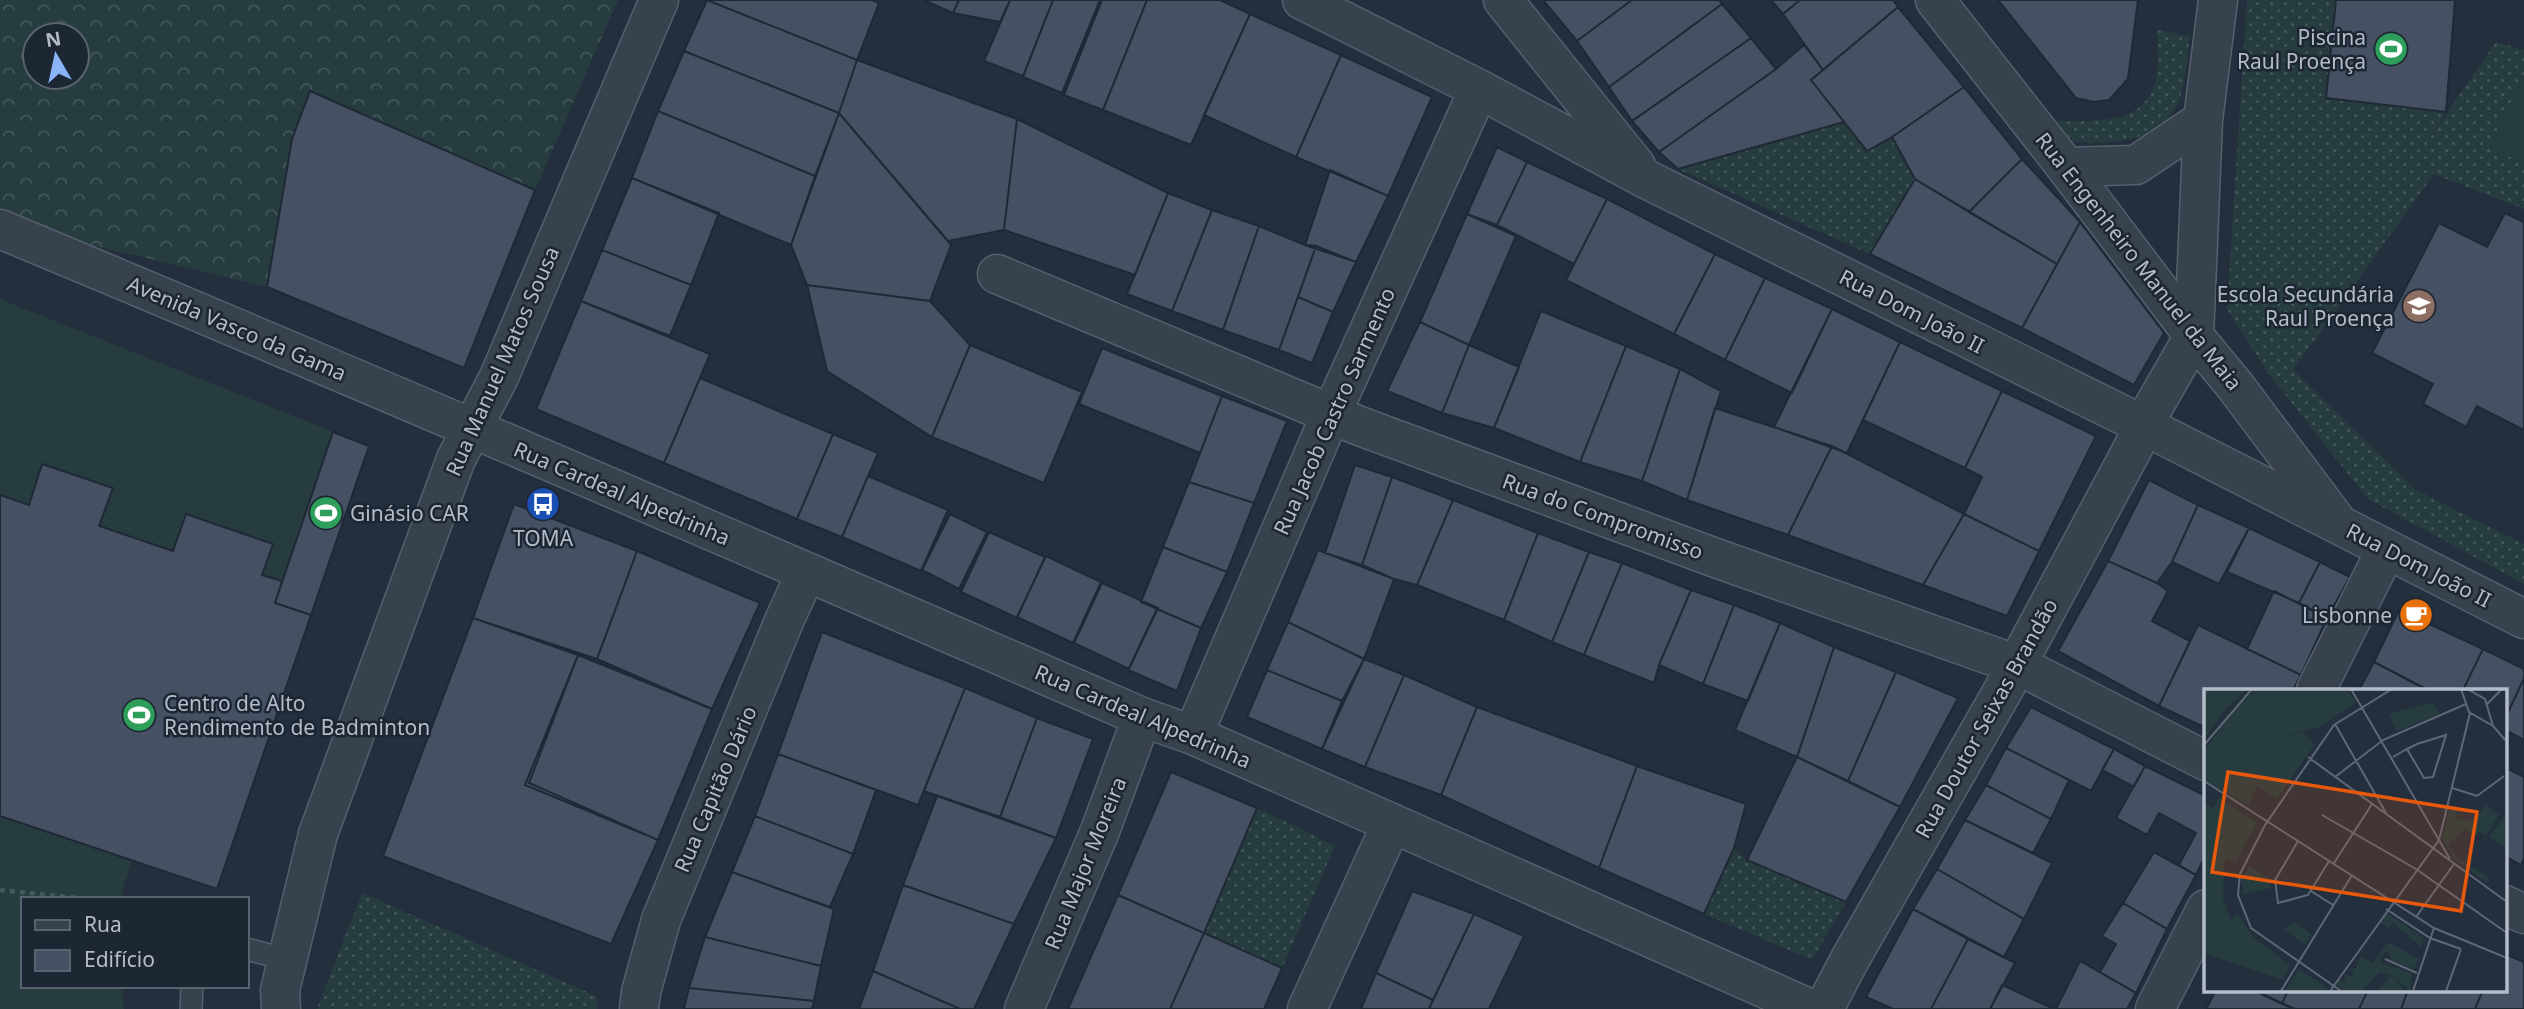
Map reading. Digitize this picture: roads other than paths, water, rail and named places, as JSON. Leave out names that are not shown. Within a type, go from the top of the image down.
[{"type":"street","name":"Rua Manuel Matos Sousa","points":[[281,1009],[280,989],[317,834],[456,459],[499,377],[659,0]]},
{"type":"street","name":"Rua Dom João II","points":[[1302,0],[1479,89],[1646,179],[2143,425],[2524,619]]},
{"type":"street","points":[[1503,0],[1646,179]]},
{"type":"street","name":"Rua Engenheiro Manuel da Maia","points":[[1935,0],[2340,525]]},
{"type":"street","points":[[2194,336],[2203,120],[2218,0]]},
{"type":"street","name":"Rua Jacob Castro Sarmento","points":[[1193,735],[1332,414],[1479,89]]},
{"type":"street","points":[[2066,167],[2136,165],[2203,120]]},
{"type":"street","name":"Avenida Vasco da Gama","points":[[0,229],[371,383],[473,429]]},
{"type":"street","name":"Rua do Compromisso","points":[[997,274],[1332,414],[1713,557],[2018,664],[2204,760]]},
{"type":"street","name":"Rua Doutor Seixas Brandão","points":[[1824,1009],[2018,664],[2143,425],[2194,336]]},
{"type":"street","name":"Rua Cardeal Alpedrinha","points":[[473,429],[1142,717],[1193,735],[1811,1009]]},
{"type":"street","points":[[2317,689],[2386,550]]},
{"type":"street","name":"Rua Capitão Dário","points":[[639,1009],[641,992],[661,920],[806,573]]},
{"type":"street","name":"Rua Major Moreira","points":[[1024,1009],[1100,831],[1142,717]]},
{"type":"street","points":[[1307,1009],[1392,823]]},
{"type":"street","points":[[2506,905],[2524,914]]},
{"type":"street","points":[[2155,1009],[2204,913]]},
{"type":"lane","points":[[248,949],[287,960]]},
{"type":"lane","points":[[191,1009],[192,988]]},
{"type":"place","name":"Piscina Raul Proença","points":[[2391,49]]},
{"type":"place","name":"Escola Secundária Raul Proença","points":[[2419,306]]},
{"type":"place","name":"TOMA","points":[[543,504]]},
{"type":"place","name":"Ginásio CAR","points":[[326,513]]},
{"type":"place","name":"Lisbonne","points":[[2416,615]]},
{"type":"place","name":"Centro de Alto Rendimento de Badminton","points":[[139,715]]}]
